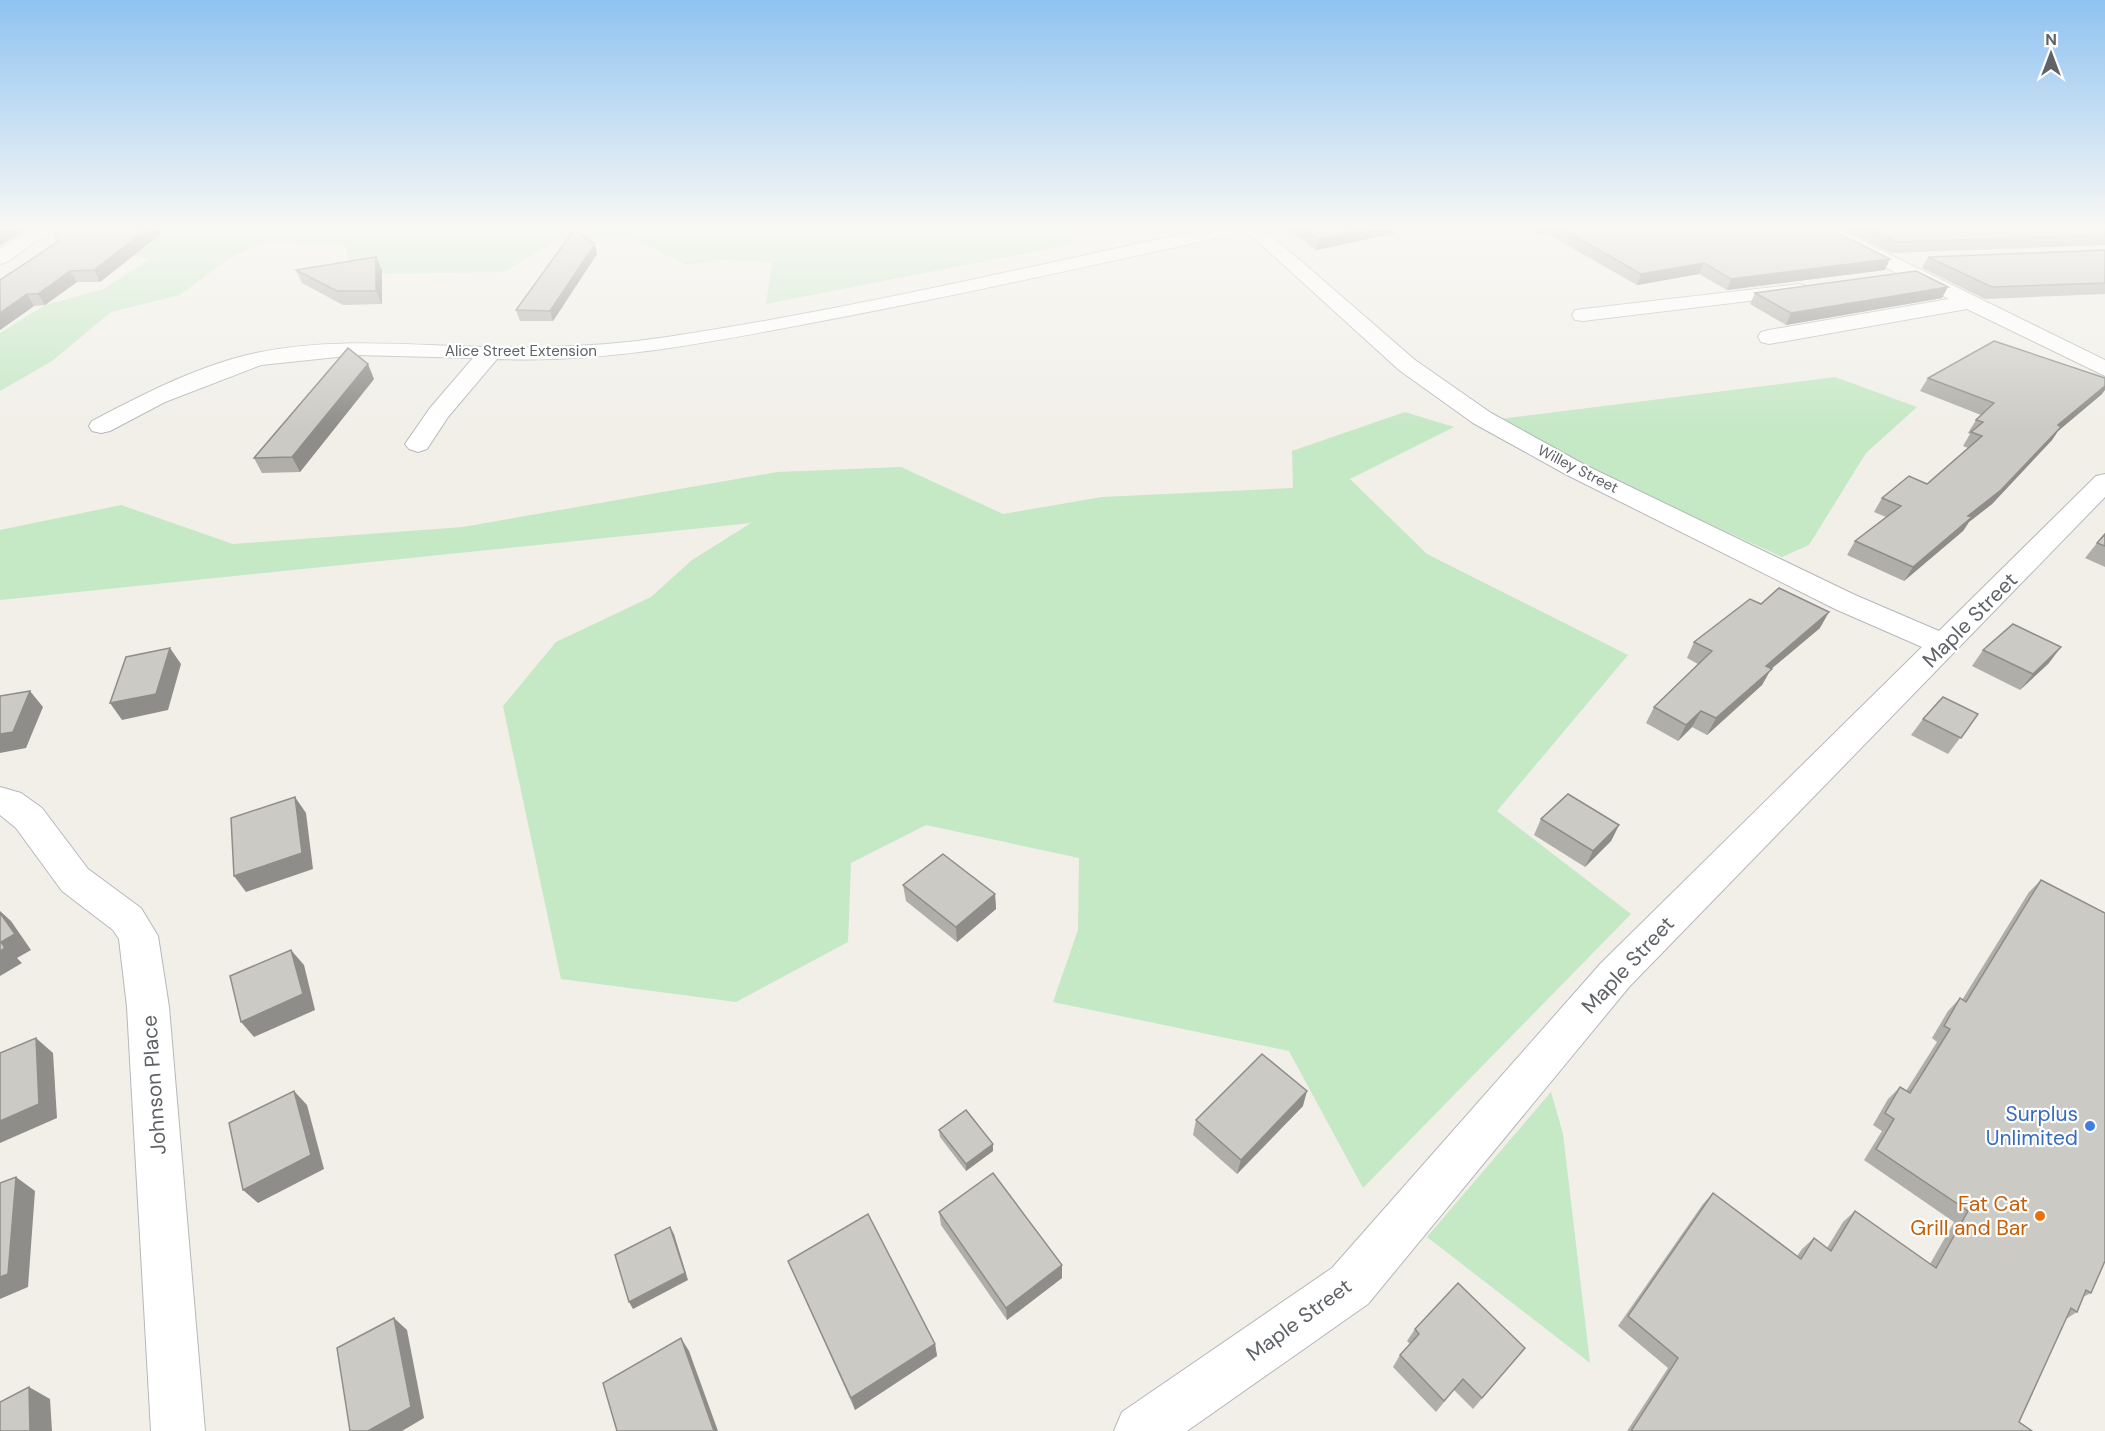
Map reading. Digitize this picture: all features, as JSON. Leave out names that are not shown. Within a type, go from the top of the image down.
[{"type":"street","name":"Alice Street Extension","points":[[101,426],[167,393],[236,364],[258,359],[356,348],[490,353],[582,352],[665,344],[923,296]]},
{"type":"street","name":"Willey Street","points":[[1329,296],[1407,365],[1482,418],[1576,470],[1845,602],[1945,645]]},
{"type":"street","points":[[1583,315],[1753,296]]},
{"type":"street","points":[[1957,296],[2105,369]]},
{"type":"street","points":[[1769,337],[1970,302]]},
{"type":"street","points":[[418,444],[438,413],[490,353]]},
{"type":"street","name":"Maple Street","points":[[1141,1431],[1350,1286],[1615,975],[2105,482]]},
{"type":"street","name":"Johnson Place","points":[[0,800],[8,802],[28,818],[75,880],[127,919],[138,936],[148,1007],[178,1431]]},
{"type":"green space","points":[[79,296],[177,296],[111,312],[52,361],[0,391],[0,333],[45,305]]},
{"type":"green space","points":[[767,296],[808,296],[766,304]]},
{"type":"green space","points":[[1835,377],[1917,407],[1866,453],[1809,545],[1782,557],[1608,478],[1493,420]]},
{"type":"green space","points":[[1405,412],[1454,427],[1350,479],[1427,554],[1628,655],[1497,811],[1631,914],[1363,1188],[1289,1051],[1053,1002],[1078,930],[1079,858],[926,825],[851,863],[848,942],[736,1002],[561,979],[503,706],[556,642],[651,597],[692,560],[751,523],[0,600],[0,530],[121,505],[233,544],[463,527],[777,472],[901,467],[1003,514],[1102,497],[1293,488],[1292,451]]},
{"type":"green space","points":[[1551,1092],[1563,1134],[1590,1363],[1427,1237]]},
{"type":"building","points":[[0,296],[24,296],[0,313]]},
{"type":"building","points":[[526,296],[560,296],[550,311],[516,310]]},
{"type":"building","points":[[1760,296],[1895,296],[1791,313]]},
{"type":"building","points":[[1994,341],[2105,378],[2105,386],[2058,425],[2061,427],[2001,490],[1968,516],[1972,517],[1913,567],[1855,541],[1901,506],[1882,498],[1909,476],[1927,484],[1982,436],[1971,432],[1983,422],[1976,420],[1994,403],[1928,378]]},
{"type":"building","points":[[348,348],[368,364],[292,457],[254,458]]},
{"type":"building","points":[[2105,534],[2105,546],[2097,543]]},
{"type":"building","points":[[1779,588],[1829,612],[1766,666],[1772,669],[1716,718],[1701,711],[1686,725],[1654,707],[1712,651],[1694,642],[1750,599],[1761,604]]},
{"type":"building","points":[[2013,624],[2061,647],[2033,674],[1983,650]]},
{"type":"building","points":[[170,648],[156,694],[110,703],[126,657]]},
{"type":"building","points":[[30,691],[13,732],[0,734],[0,696]]},
{"type":"building","points":[[1943,697],[1978,714],[1961,738],[1923,719]]},
{"type":"building","points":[[1568,794],[1619,825],[1593,851],[1541,819]]},
{"type":"building","points":[[295,797],[302,853],[234,876],[231,818]]},
{"type":"building","points":[[943,854],[995,894],[956,927],[903,885]]},
{"type":"building","points":[[2041,880],[2105,913],[2105,1261],[2091,1293],[2086,1290],[2077,1312],[2071,1308],[2019,1422],[2032,1431],[1631,1431],[1678,1358],[1628,1316],[1713,1193],[1801,1259],[1814,1238],[1831,1251],[1855,1211],[1936,1268],[1968,1211],[1876,1149],[1894,1119],[1885,1113],[1900,1087],[1910,1093],[1950,1029],[1944,1026],[1960,998],[1966,1002]]},
{"type":"building","points":[[0,913],[15,934],[1,942],[5,948],[0,951]]},
{"type":"building","points":[[291,950],[303,994],[241,1022],[230,976]]},
{"type":"building","points":[[36,1038],[39,1104],[0,1121],[0,1053]]},
{"type":"building","points":[[1262,1054],[1307,1091],[1241,1160],[1196,1120]]},
{"type":"building","points":[[294,1091],[311,1155],[243,1190],[229,1123]]},
{"type":"building","points":[[966,1110],[993,1144],[966,1164],[939,1130]]},
{"type":"building","points":[[993,1173],[1062,1265],[1006,1308],[939,1212]]},
{"type":"building","points":[[16,1177],[8,1274],[0,1277],[0,1183]]},
{"type":"building","points":[[868,1214],[935,1344],[851,1398],[788,1261]]},
{"type":"building","points":[[670,1227],[685,1273],[629,1302],[615,1255]]},
{"type":"building","points":[[1458,1283],[1525,1348],[1482,1398],[1463,1379],[1444,1401],[1400,1355],[1419,1334],[1415,1329]]},
{"type":"building","points":[[394,1318],[411,1407],[368,1431],[350,1431],[337,1348]]},
{"type":"building","points":[[681,1338],[714,1431],[617,1431],[603,1383]]},
{"type":"building","points":[[29,1387],[30,1431],[0,1431],[0,1402]]},
{"type":"place","name":"Surplus Unlimited","points":[[2090,1126]]},
{"type":"place","name":"Fat Cat Grill and Bar","points":[[2040,1216]]}]
